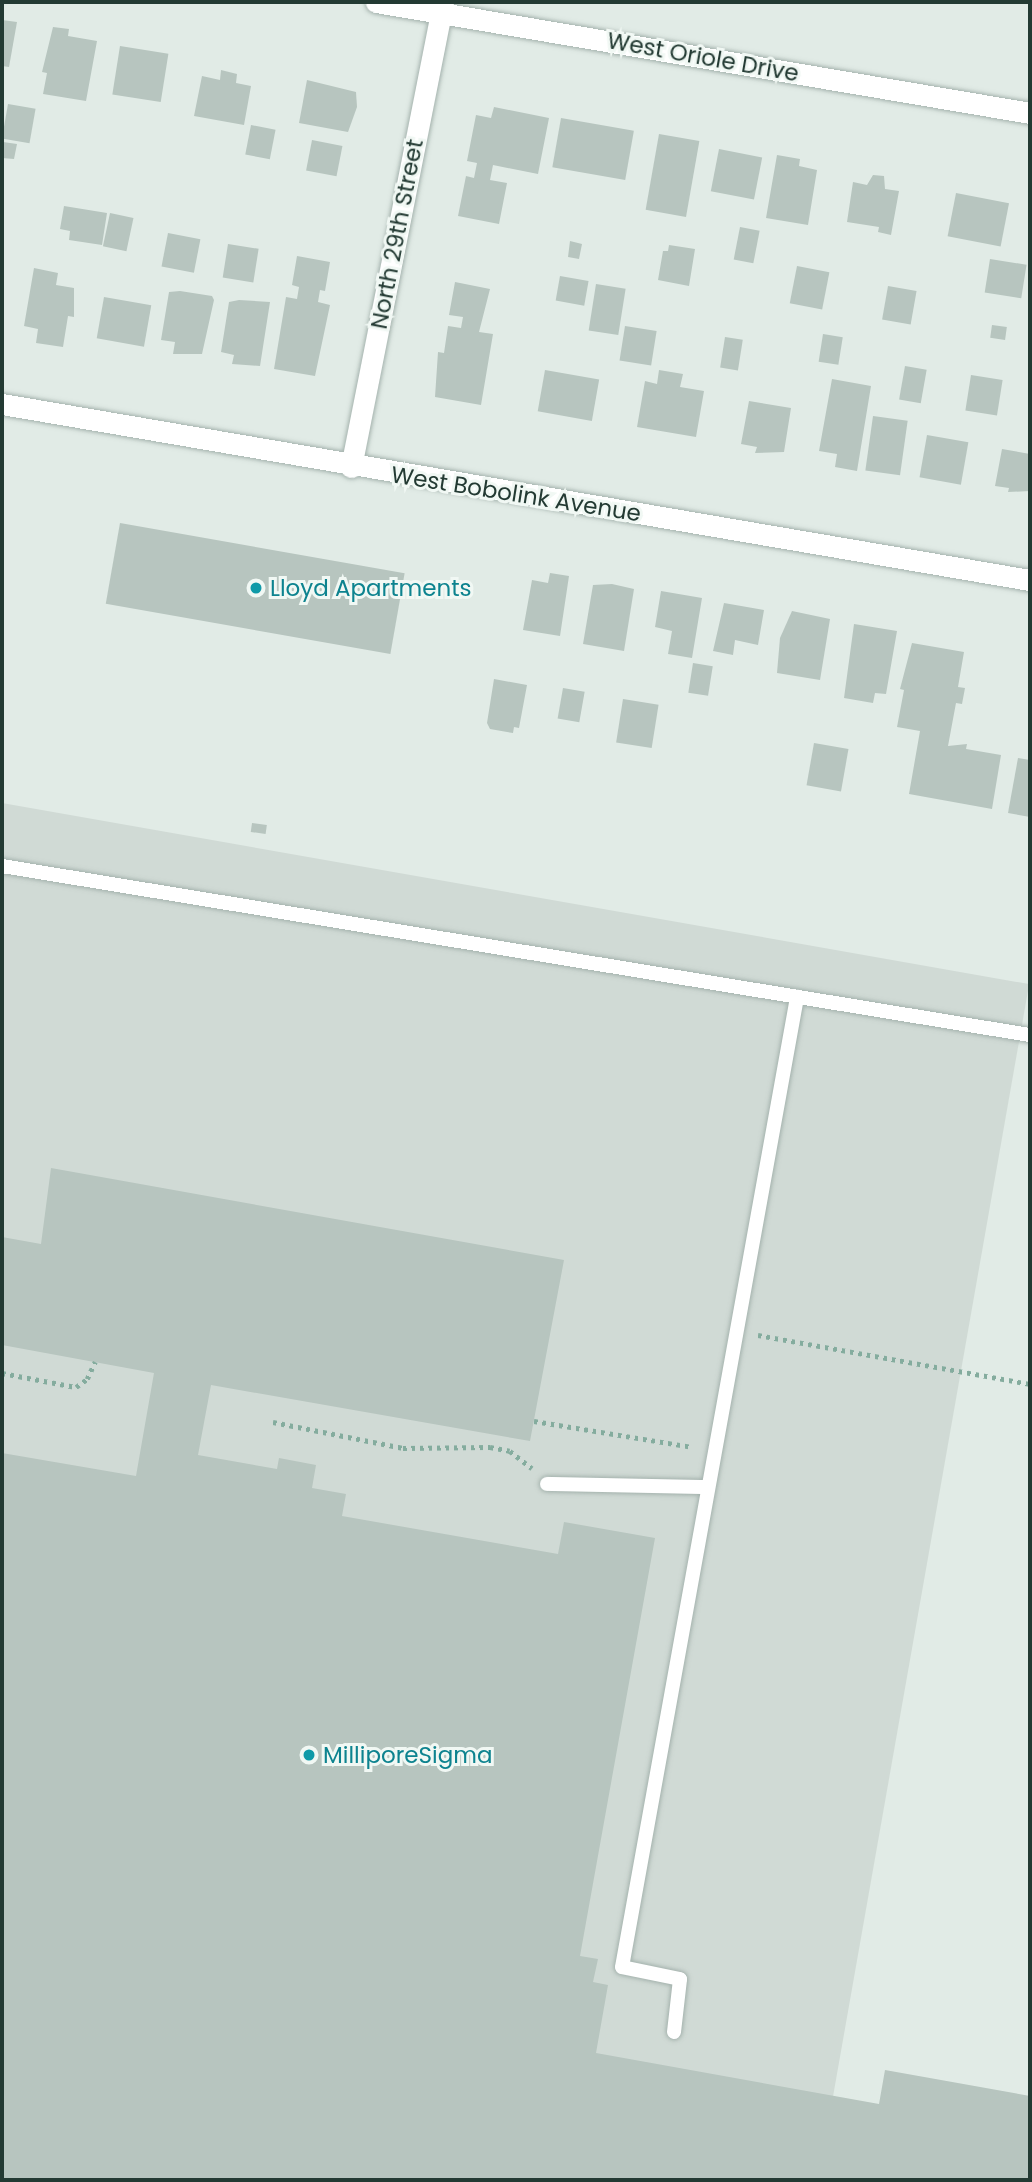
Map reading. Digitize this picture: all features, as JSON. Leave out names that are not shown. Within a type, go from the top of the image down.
[{"type":"street","name":"West Oriole Drive","points":[[376,2],[442,7],[1030,113]]},
{"type":"street","name":"North 29th Street","points":[[351,467],[442,7]]},
{"type":"street","name":"West Bobolink Avenue","points":[[2,404],[351,467],[1030,580]]},
{"type":"lane","points":[[2,866],[1030,1035]]},
{"type":"lane","points":[[674,2032],[680,1979],[622,1967],[797,996]]},
{"type":"lane","points":[[547,1484],[707,1487]]},
{"type":"path","points":[[736,1331],[1030,1384]]},
{"type":"path","points":[[2,1373],[76,1387],[87,1379],[95,1362]]},
{"type":"path","points":[[534,1421],[698,1448]]},
{"type":"path","points":[[274,1422],[403,1448],[490,1447],[510,1451],[547,1484]]},
{"type":"shaded area","points":[[2,803],[1029,984],[818,2180],[2,2180]]},
{"type":"building","points":[[2,20],[17,22],[9,67],[2,66]]},
{"type":"building","points":[[53,27],[69,29],[68,36],[97,41],[86,101],[43,94],[47,73],[42,72]]},
{"type":"building","points":[[120,46],[168,54],[161,102],[112,94]]},
{"type":"building","points":[[221,70],[237,74],[236,83],[251,86],[244,125],[194,116],[202,76],[220,80]]},
{"type":"building","points":[[307,80],[356,92],[357,107],[348,132],[299,123]]},
{"type":"building","points":[[8,104],[36,109],[29,143],[2,138]]},
{"type":"building","points":[[494,107],[549,118],[538,174],[493,165],[490,180],[507,183],[499,224],[458,216],[466,176],[474,178],[477,163],[467,161],[476,115],[491,118]]},
{"type":"building","points":[[561,118],[634,131],[625,180],[552,167]]},
{"type":"building","points":[[251,125],[276,130],[270,159],[245,154]]},
{"type":"building","points":[[659,134],[699,141],[686,217],[646,210]]},
{"type":"building","points":[[312,140],[342,146],[337,176],[306,170]]},
{"type":"building","points":[[3,142],[17,144],[14,159],[2,158]]},
{"type":"building","points":[[719,149],[762,157],[754,200],[711,191]]},
{"type":"building","points":[[777,155],[800,159],[799,166],[817,170],[808,225],[766,218]]},
{"type":"building","points":[[873,175],[884,176],[885,189],[899,191],[891,235],[878,232],[879,227],[847,222],[853,182],[867,185]]},
{"type":"building","points":[[956,193],[1009,203],[1001,246],[948,236]]},
{"type":"building","points":[[64,206],[107,213],[102,245],[69,240],[70,231],[60,229]]},
{"type":"building","points":[[110,213],[133,218],[126,251],[103,246]]},
{"type":"building","points":[[740,227],[760,231],[753,263],[734,259]]},
{"type":"building","points":[[168,233],[200,239],[194,273],[162,266]]},
{"type":"building","points":[[570,241],[582,244],[579,259],[568,257]]},
{"type":"building","points":[[228,244],[259,249],[253,282],[223,278]]},
{"type":"building","points":[[669,245],[695,249],[689,286],[658,280],[663,251],[668,251]]},
{"type":"building","points":[[297,256],[330,262],[325,291],[320,290],[318,302],[330,305],[315,376],[274,369],[286,297],[297,299],[299,287],[292,285]]},
{"type":"building","points":[[990,259],[1027,265],[1021,298],[985,293]]},
{"type":"building","points":[[797,266],[829,272],[822,310],[790,303]]},
{"type":"building","points":[[34,268],[58,273],[56,285],[74,288],[74,317],[68,316],[63,347],[36,343],[38,329],[24,326]]},
{"type":"building","points":[[560,276],[589,281],[584,306],[556,301]]},
{"type":"building","points":[[455,282],[490,289],[479,332],[493,334],[481,405],[435,397],[438,352],[444,353],[448,326],[461,328],[463,317],[449,315]]},
{"type":"building","points":[[596,284],[626,289],[618,335],[589,330]]},
{"type":"building","points":[[888,286],[917,291],[911,325],[882,319]]},
{"type":"building","points":[[169,292],[212,296],[214,300],[202,354],[173,354],[175,342],[161,340]]},
{"type":"building","points":[[104,297],[151,305],[144,347],[97,338]]},
{"type":"building","points":[[229,302],[270,302],[260,366],[232,364],[234,355],[221,352]]},
{"type":"building","points":[[992,325],[1007,327],[1005,340],[990,338]]},
{"type":"building","points":[[625,326],[657,331],[651,366],[620,361]]},
{"type":"building","points":[[823,334],[843,337],[838,365],[819,362]]},
{"type":"building","points":[[725,337],[743,340],[738,370],[720,368]]},
{"type":"building","points":[[905,366],[927,370],[921,403],[899,399]]},
{"type":"building","points":[[545,370],[599,380],[592,421],[538,411]]},
{"type":"building","points":[[659,370],[683,374],[680,387],[704,391],[696,437],[637,427],[645,381],[657,384]]},
{"type":"building","points":[[971,375],[1003,380],[997,416],[965,411]]},
{"type":"building","points":[[832,379],[871,386],[857,471],[835,467],[837,454],[819,451]]},
{"type":"building","points":[[749,401],[791,408],[784,452],[755,453],[757,447],[741,444]]},
{"type":"building","points":[[873,416],[908,421],[900,475],[865,470]]},
{"type":"building","points":[[927,435],[968,442],[961,485],[920,477]]},
{"type":"building","points":[[1002,449],[1030,454],[1030,491],[1008,492],[1009,488],[995,486]]},
{"type":"building","name":"Lloyd Apartments","points":[[120,523],[405,573],[390,654],[106,604]]},
{"type":"building","points":[[550,573],[569,576],[560,636],[523,630],[532,580],[548,583]]},
{"type":"building","points":[[612,584],[634,589],[624,651],[583,644],[593,585]]},
{"type":"building","points":[[661,591],[702,598],[692,658],[668,654],[672,631],[655,627]]},
{"type":"building","points":[[724,603],[764,610],[758,645],[735,640],[733,655],[713,651]]},
{"type":"building","points":[[792,611],[830,619],[820,680],[777,673],[780,638]]},
{"type":"building","points":[[854,624],[897,631],[886,694],[875,693],[873,703],[844,698]]},
{"type":"building","points":[[912,643],[964,652],[958,687],[965,688],[962,704],[956,703],[948,746],[967,744],[966,749],[1001,755],[992,809],[909,794],[920,731],[897,727],[904,690],[900,689]]},
{"type":"building","points":[[693,663],[713,666],[708,696],[688,693]]},
{"type":"building","points":[[494,679],[527,685],[519,728],[514,727],[513,733],[490,729],[487,723]]},
{"type":"building","points":[[563,688],[585,692],[579,722],[558,719]]},
{"type":"building","points":[[623,699],[659,705],[652,748],[616,742]]},
{"type":"building","points":[[814,743],[848,749],[841,791],[807,785]]},
{"type":"building","points":[[1018,758],[1030,760],[1030,817],[1008,813]]},
{"type":"building","points":[[252,823],[267,825],[266,834],[251,832]]},
{"type":"building","name":"MilliporeSigma","points":[[51,1168],[564,1260],[530,1441],[211,1385],[198,1455],[277,1469],[279,1458],[316,1465],[312,1488],[346,1494],[342,1516],[558,1554],[564,1522],[655,1538],[580,1956],[598,1959],[593,1982],[608,1985],[596,2053],[879,2104],[885,2070],[1030,2096],[1030,2180],[2,2180],[2,1453],[136,1476],[154,1373],[2,1345],[2,1237],[41,1244]]},
{"type":"place","name":"Lloyd Apartments","points":[[256,588]]},
{"type":"place","name":"MilliporeSigma","points":[[309,1755]]}]
